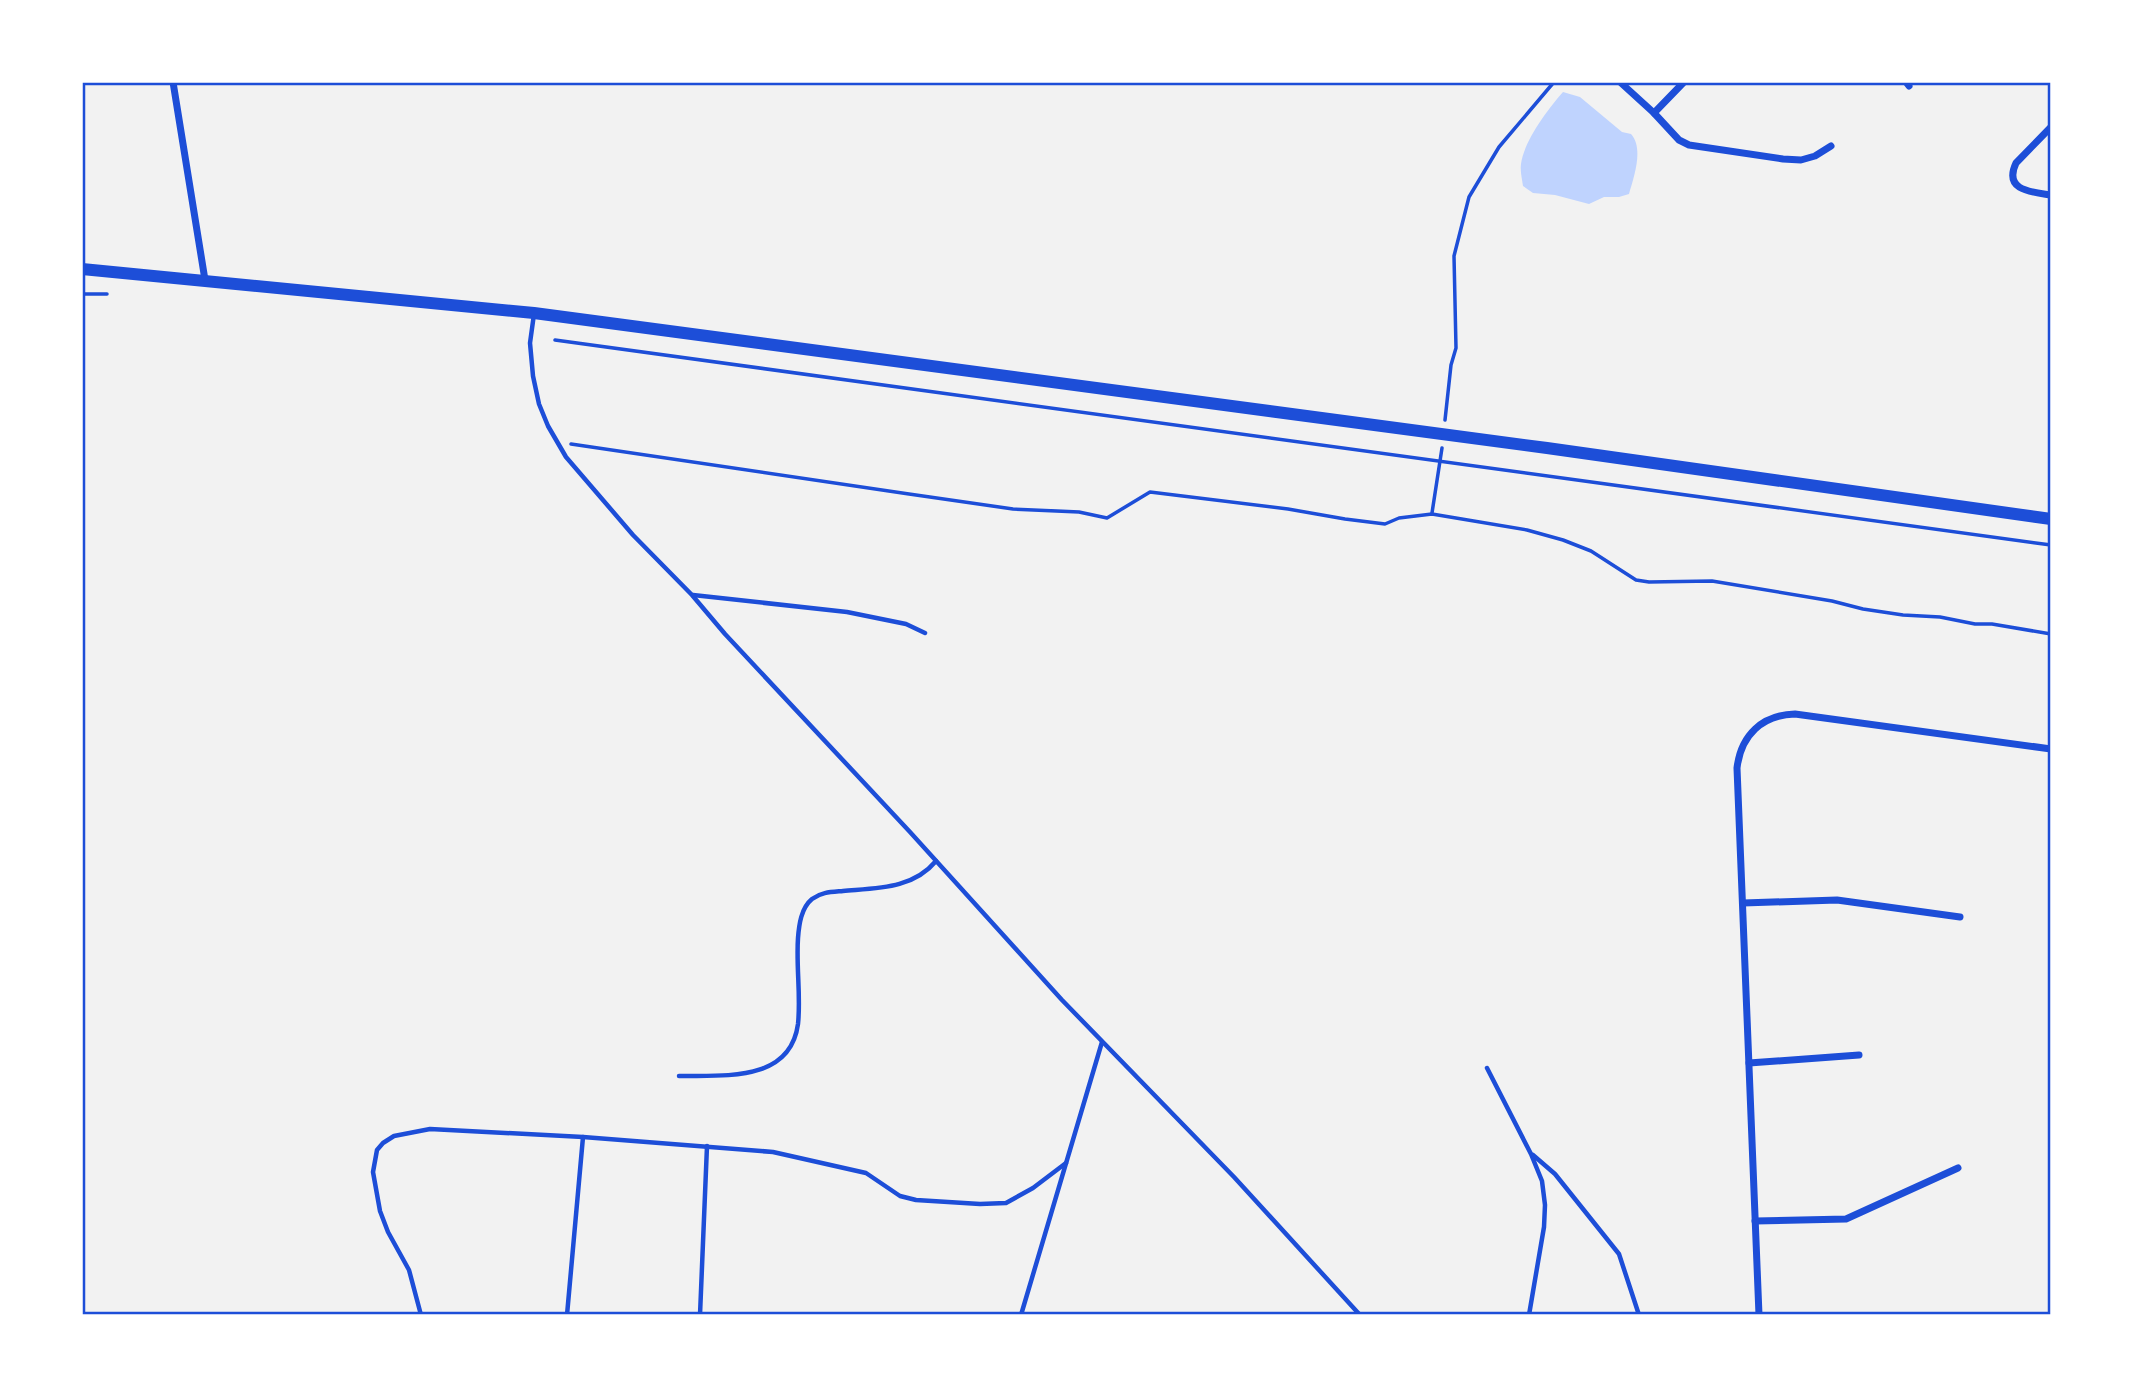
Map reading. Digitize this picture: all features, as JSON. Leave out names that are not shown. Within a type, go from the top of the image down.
[{"type":"street","points":[[173,82],[205,280]]},
{"type":"street","points":[[1619,82],[1679,140],[1703,148],[1801,160],[1815,156],[1831,146]]},
{"type":"street","points":[[1654,113],[1684,82]]},
{"type":"street","points":[[2051,127],[2013,169],[2016,184],[2020,188],[2051,195]]},
{"type":"street","points":[[82,269],[534,313],[1444,434],[2051,519]]},
{"type":"street","points":[[1759,1315],[1738,756],[1748,736],[1763,721],[1773,716],[1795,713],[2051,749]]},
{"type":"street","points":[[1743,903],[1837,900],[1960,917]]},
{"type":"street","points":[[1749,1063],[1858,1055]]},
{"type":"street","points":[[1755,1221],[1846,1219],[1958,1168]]},
{"type":"lane","points":[[534,313],[530,343],[533,376],[544,415],[566,457],[625,526],[692,595],[1062,1000],[1234,1177],[1360,1315]]},
{"type":"lane","points":[[692,595],[847,612],[906,624],[925,633]]},
{"type":"lane","points":[[679,1076],[754,1072],[782,1058],[795,1040],[798,1023],[798,930],[802,914],[812,899],[825,892],[902,884],[928,871],[936,860]]},
{"type":"lane","points":[[1021,1315],[1102,1042]]},
{"type":"lane","points":[[1487,1068],[1542,1181],[1544,1227],[1529,1315]]},
{"type":"lane","points":[[421,1315],[409,1270],[380,1211],[373,1172],[377,1150],[394,1136],[430,1129],[583,1137],[773,1152],[866,1172],[900,1196],[916,1200],[980,1204],[1006,1203],[1033,1188],[1066,1163]]},
{"type":"lane","points":[[568,1315],[583,1137]]},
{"type":"lane","points":[[700,1315],[708,1146]]},
{"type":"lane","points":[[1531,1154],[1555,1174],[1619,1254],[1639,1315]]},
{"type":"path","points":[[1432,514],[1451,365],[1456,348],[1454,256],[1468,197],[1499,147],[1554,82]]},
{"type":"path","points":[[82,295],[107,294]]},
{"type":"path","points":[[555,340],[2051,545]]},
{"type":"path","points":[[558,444],[573,444],[1013,509],[1079,512],[1107,517],[1150,492],[1385,524],[1399,518],[1432,514],[1527,530],[1563,540],[1591,551],[1636,580],[1712,581],[1832,601],[1863,609],[1940,617],[2051,634]]},
{"type":"water","points":[[1563,92],[1580,97],[1622,132],[1631,134],[1635,140],[1637,163],[1629,194],[1604,197],[1589,204],[1555,195],[1533,193],[1523,186],[1521,164],[1527,145],[1544,116]]}]
